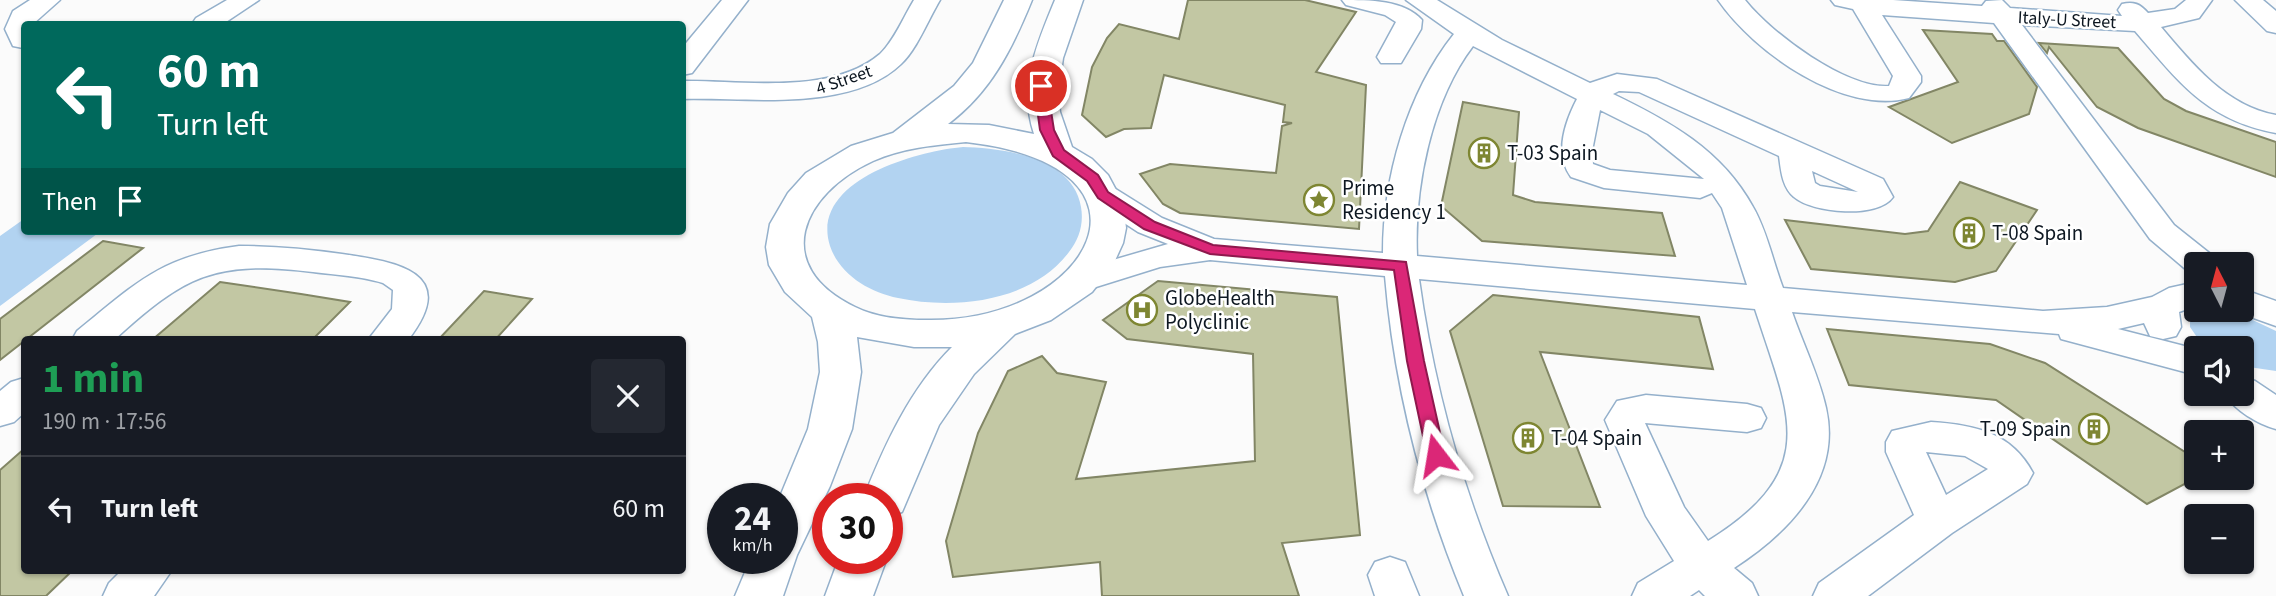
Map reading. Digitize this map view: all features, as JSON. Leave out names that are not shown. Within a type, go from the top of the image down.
[{"type":"street","points":[[0,58],[18,45],[18,29],[22,17],[47,0]]},
{"type":"street","points":[[210,21],[246,0]]},
{"type":"street","points":[[236,21],[264,0]]},
{"type":"street","points":[[686,62],[735,0]]},
{"type":"street","name":"4 Street","points":[[686,90],[736,89],[787,93],[832,87],[875,70],[892,58],[927,0]]},
{"type":"street","points":[[1018,0],[992,62],[980,78],[946,110],[899,141],[845,162],[815,183],[794,208],[784,235],[786,264],[802,290],[830,312],[866,327],[910,334],[956,333],[1001,324],[1032,313],[1080,281],[1143,260],[1210,249],[2043,323],[2107,319],[2176,300]]},
{"type":"street","points":[[1058,153],[1047,130],[1041,86],[1045,65],[1069,0]]},
{"type":"street","points":[[1355,0],[1394,9],[1409,20],[1408,29],[1391,57]]},
{"type":"street","points":[[1419,0],[1469,33],[1659,128],[1714,171],[1738,208],[1807,409],[1809,454],[1802,477],[1774,515],[1702,567],[1654,596]]},
{"type":"street","points":[[1731,0],[1762,32],[1842,84],[1875,94],[1899,92],[1907,82],[1907,76],[1855,1]]},
{"type":"street","points":[[2122,0],[2218,104],[2243,118],[2276,124]]},
{"type":"street","name":"Italy-U Street","points":[[1855,1],[1997,8],[2143,23],[2181,16],[2190,12],[2199,0]]},
{"type":"street","points":[[2248,0],[2276,24]]},
{"type":"street","points":[[1997,8],[2162,232],[2186,252]]},
{"type":"street","points":[[1469,33],[1439,74],[1420,122],[1401,214],[1401,266],[1415,361],[1441,475],[1486,596]]},
{"type":"street","points":[[1700,188],[1604,179],[1582,170],[1576,157],[1583,110],[1592,96],[1613,83],[1638,83],[1794,152]]},
{"type":"street","points":[[899,141],[967,132],[1031,142],[1058,153],[1093,178],[1103,195],[1109,215],[1108,237],[1098,260],[1080,281]]},
{"type":"street","points":[[1103,195],[1150,225],[1210,249]]},
{"type":"street","points":[[2162,232],[2176,300]]},
{"type":"street","points":[[95,336],[136,301],[171,283],[224,268],[380,270],[399,275],[408,283],[412,303],[402,323],[390,336]]},
{"type":"street","points":[[310,268],[374,281],[384,286],[390,294],[390,308],[375,336]]},
{"type":"street","points":[[2176,300],[2159,319],[2165,333],[2184,353]]},
{"type":"street","points":[[798,504],[833,423],[840,392],[842,363],[839,336],[830,312]]},
{"type":"street","points":[[2043,323],[2184,359]]},
{"type":"street","points":[[892,483],[928,402],[961,360],[1001,324]]},
{"type":"street","points":[[2254,387],[2276,392]]},
{"type":"street","points":[[0,412],[21,395]]},
{"type":"street","points":[[2254,399],[2276,415]]},
{"type":"street","points":[[1736,596],[1702,567],[1667,516],[1624,420],[1631,411],[1646,409],[1747,418]]},
{"type":"street","points":[[1835,596],[1937,521]]},
{"type":"street","points":[[758,596],[768,574]]},
{"type":"street","points":[[849,596],[857,574]]},
{"type":"shaded area","points":[[963,147],[1016,153],[1051,166],[1065,177],[1075,190],[1082,213],[1080,231],[1069,252],[1053,269],[1035,282],[1013,292],[967,302],[920,302],[898,298],[866,287],[848,274],[830,246],[828,223],[836,203],[851,187],[872,173],[920,155]]},
{"type":"shaded area","points":[[21,221],[21,235],[96,235],[0,306],[0,236]]},
{"type":"shaded area","points":[[2254,321],[2276,331],[2276,371],[2254,368],[2254,336],[2196,336],[2190,322]]},
{"type":"building","points":[[1188,0],[1305,0],[1356,12],[1316,72],[1366,85],[1359,229],[1180,213],[1163,204],[1140,174],[1170,164],[1276,173],[1282,126],[1292,123],[1283,122],[1285,105],[1164,75],[1151,128],[1124,129],[1106,137],[1082,115],[1092,67],[1107,38],[1119,24],[1179,39]]},
{"type":"building","points":[[1923,30],[1992,34],[1997,41],[2004,41],[2037,87],[2029,114],[1952,143],[1889,107],[1958,82]]},
{"type":"building","points":[[2039,43],[2118,48],[2164,99],[2186,111],[2276,142],[2276,177],[2138,128],[2097,107],[2049,47],[2047,53]]},
{"type":"building","name":"T-03 Spain","points":[[1463,102],[1519,112],[1513,195],[1535,202],[1662,213],[1675,256],[1482,241],[1441,206]]},
{"type":"building","name":"T-08 Spain","points":[[1960,182],[2037,210],[1996,271],[1955,282],[1811,269],[1785,220],[1905,234],[1928,231]]},
{"type":"building","points":[[103,241],[143,248],[31,336],[21,336],[21,344],[0,360],[0,319]]},
{"type":"building","points":[[1158,281],[1337,297],[1360,535],[1282,543],[1299,596],[1102,596],[1100,562],[953,577],[946,541],[978,433],[1008,371],[1042,356],[1057,373],[1106,382],[1076,479],[1255,461],[1253,354],[1127,339],[1103,320]]},
{"type":"building","points":[[220,282],[350,302],[316,336],[157,336]]},
{"type":"building","points":[[484,291],[532,299],[499,336],[442,336]]},
{"type":"building","name":"T-04 Spain","points":[[1493,295],[1699,317],[1713,369],[1540,352],[1600,507],[1503,506],[1450,331]]},
{"type":"building","name":"T-09 Spain","points":[[1827,329],[1990,344],[2045,363],[2184,451],[2184,484],[2147,504],[1996,400],[1849,385]]},
{"type":"building","points":[[21,452],[21,574],[69,574],[46,596],[0,596],[0,470]]},
{"type":"place","name":"T-03 Spain","points":[[1484,153]]},
{"type":"place","name":"Prime Residency 1","points":[[1319,200]]},
{"type":"place","name":"T-08 Spain","points":[[1969,233]]},
{"type":"place","name":"GlobeHealth Polyclinic","points":[[1142,310]]},
{"type":"place","name":"T-09 Spain","points":[[2094,429]]},
{"type":"place","name":"T-04 Spain","points":[[1528,438]]},
{"type":"route","points":[[1041,86],[1047,130],[1058,153],[1093,178],[1103,195],[1124,211],[1150,225],[1210,249],[1401,266],[1415,361],[1436,455]]}]
